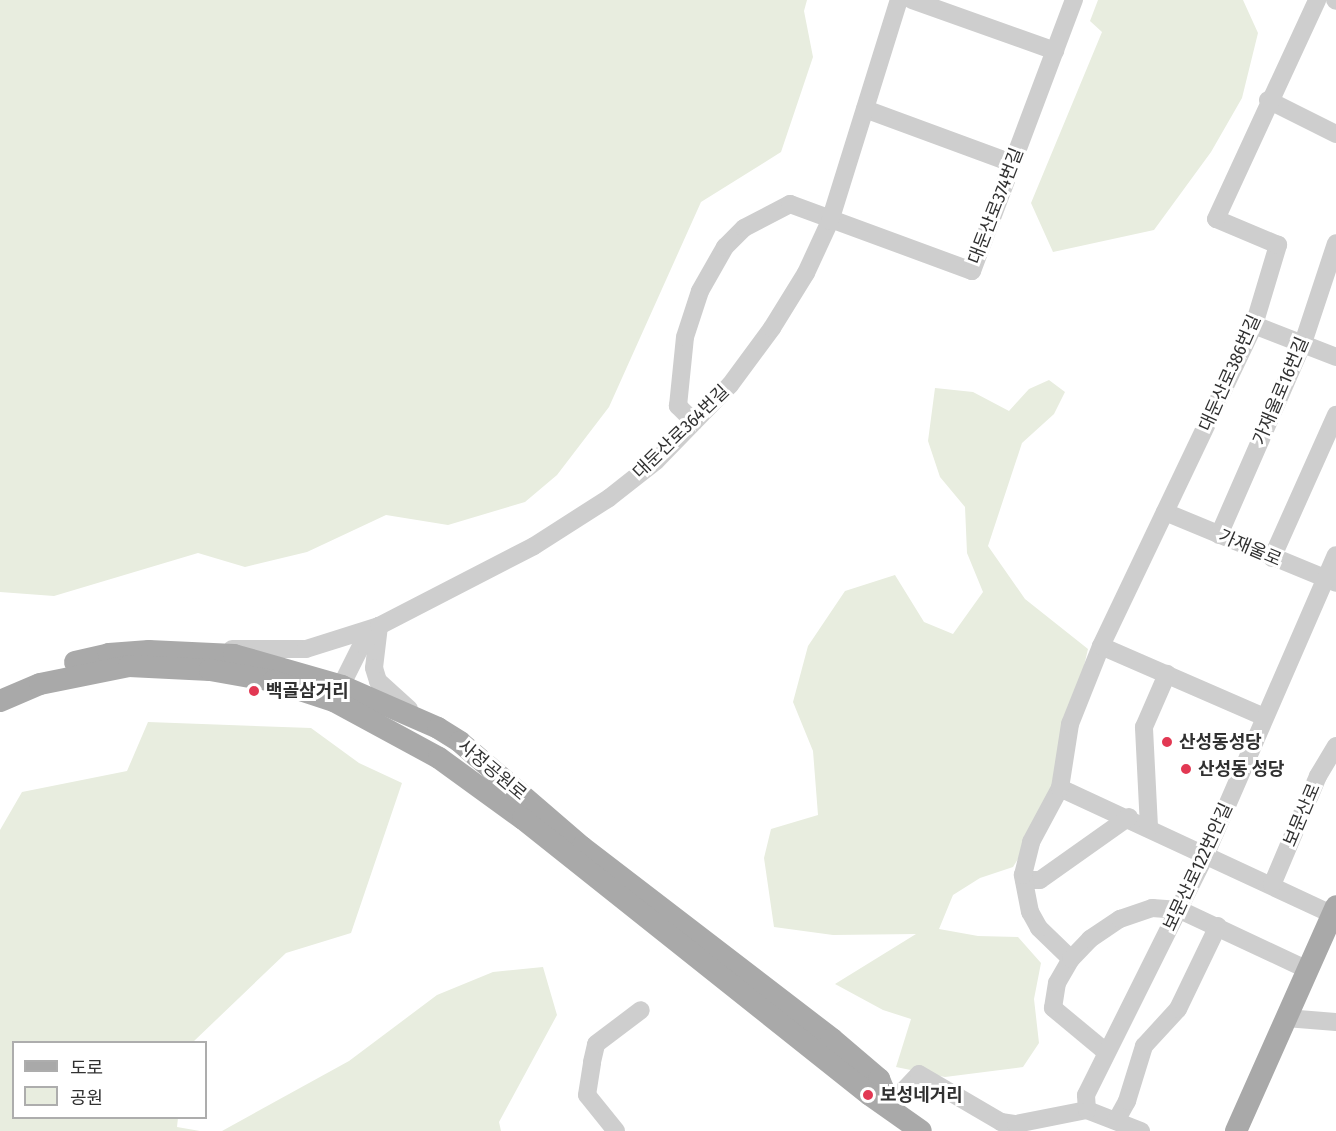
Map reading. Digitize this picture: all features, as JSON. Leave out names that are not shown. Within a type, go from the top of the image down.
[{"type":"main road","name":"사정공원로","points":[[0,684],[110,654],[187,651],[234,655],[438,728],[460,742],[582,847],[832,1039],[879,1078],[890,1105]]},
{"type":"main road","name":"사정공원로","points":[[0,701],[40,684],[129,666],[210,670],[338,693],[467,778],[870,1095],[890,1105],[921,1131]]},
{"type":"main road","points":[[1236,1131],[1334,910]]},
{"type":"street","name":"대둔산로364번길","points":[[338,693],[362,644],[379,626],[435,600],[569,525],[656,461],[730,385],[772,328],[806,273],[830,221],[899,0]]},
{"type":"street","points":[[912,0],[1055,51]]},
{"type":"street","name":"대둔산로374번길","points":[[830,221],[972,271],[1074,0]]},
{"type":"street","name":"대둔산로386번길","points":[[1071,959],[1039,928],[1030,912],[1024,880],[1031,842],[1060,788],[1070,724],[1101,646],[1254,325],[1278,244],[1216,219],[1268,100],[1317,0]]},
{"type":"street","points":[[1268,100],[1336,135]]},
{"type":"street","points":[[866,109],[1012,163]]},
{"type":"street","points":[[694,422],[678,406],[684,337],[700,291],[725,247],[744,228],[790,204],[830,221]]},
{"type":"street","name":"가재울로16번길","points":[[1218,535],[1303,343],[1336,243]]},
{"type":"street","points":[[1254,325],[1336,357]]},
{"type":"street","points":[[1272,558],[1336,415]]},
{"type":"street","name":"가재울로","points":[[1165,512],[1331,581]]},
{"type":"street","name":"보문산로122번안길","points":[[1087,1110],[1086,1095],[1205,856],[1264,717],[1331,581],[1336,555]]},
{"type":"street","points":[[187,651],[306,649],[379,626],[374,668],[378,681],[386,692],[438,728]]},
{"type":"street","points":[[1101,646],[1264,717]]},
{"type":"street","points":[[1149,827],[1144,727],[1167,674]]},
{"type":"street","name":"보문산로","points":[[1272,885],[1318,776],[1336,746]]},
{"type":"street","points":[[1060,788],[1129,817],[1205,856],[1334,910]]},
{"type":"street","points":[[1024,880],[1040,880],[1129,817]]},
{"type":"street","points":[[1106,1052],[1053,1008],[1057,983],[1071,959],[1090,939],[1120,919],[1152,908],[1180,910],[1308,970]]},
{"type":"street","points":[[1116,1121],[1127,1101],[1144,1046],[1178,1009],[1218,926]]},
{"type":"street","points":[[616,1131],[587,1095],[592,1062],[596,1044],[641,1010]]},
{"type":"street","points":[[1286,1018],[1336,1022]]},
{"type":"street","points":[[890,1105],[919,1074],[1000,1122],[1016,1124],[1087,1110],[1141,1131]]},
{"type":"green space","points":[[0,0],[807,0],[804,11],[813,57],[781,152],[701,202],[609,407],[557,475],[525,502],[448,525],[386,515],[307,552],[245,567],[198,553],[54,596],[0,592]]},
{"type":"green space","points":[[1098,0],[1243,0],[1258,33],[1242,98],[1211,152],[1154,230],[1053,252],[1031,203],[1102,32],[1090,21]]},
{"type":"green space","points":[[1049,380],[1065,392],[1054,414],[1022,443],[988,546],[1025,599],[1088,649],[1055,789],[1026,846],[1013,867],[980,878],[953,895],[939,929],[978,936],[1018,937],[1041,963],[1034,999],[1039,1043],[1023,1067],[945,1077],[896,1067],[911,1019],[883,1010],[835,984],[916,934],[833,935],[774,927],[764,858],[771,829],[818,815],[813,751],[793,702],[808,646],[845,591],[895,575],[924,622],[953,634],[983,592],[967,553],[965,507],[940,477],[928,441],[935,388],[973,392],[1009,411],[1029,389]]},
{"type":"green space","points":[[148,722],[311,728],[359,763],[402,783],[351,933],[286,953],[194,1041],[12,1041],[12,1119],[178,1119],[177,1127],[200,1131],[0,1131],[0,830],[22,792],[127,771]]},
{"type":"green space","points":[[543,967],[557,1015],[499,1122],[501,1131],[222,1131],[349,1061],[437,995],[493,972]]},
{"type":"place","name":"백골삼거리","points":[[254,691]]},
{"type":"place","name":"산성동성당","points":[[1167,742]]},
{"type":"place","name":"산성동 성당","points":[[1186,769]]},
{"type":"place","name":"보성네거리","points":[[868,1095]]}]
